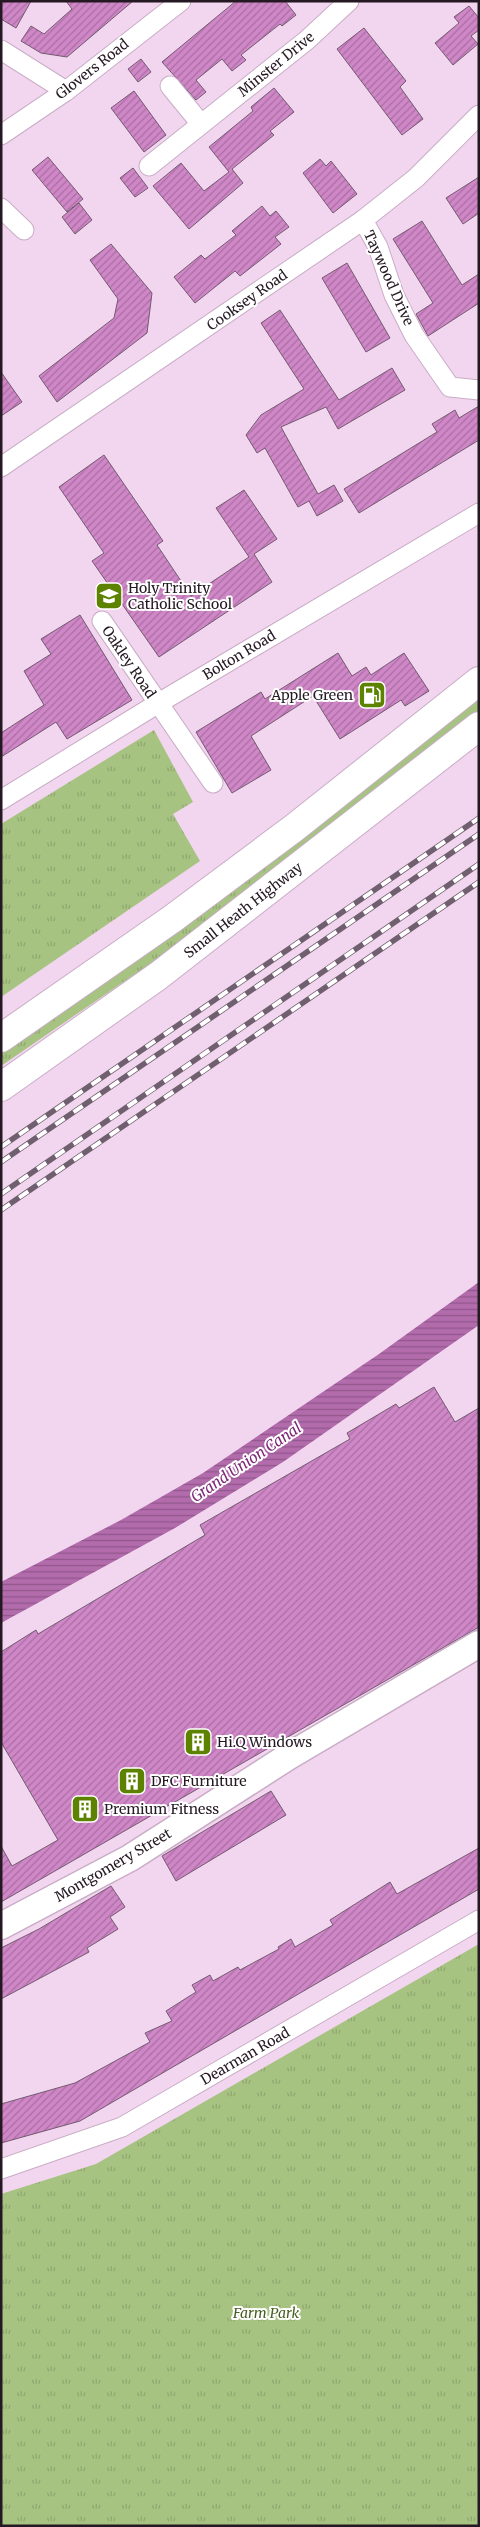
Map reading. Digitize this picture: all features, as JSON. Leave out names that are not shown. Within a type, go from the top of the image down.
[{"type":"highway","points":[[1,1038],[172,919],[286,834],[479,681]]},
{"type":"highway","name":"Small Heath Highway","points":[[1,1087],[158,976],[479,726]]},
{"type":"street","name":"Glovers Road","points":[[1,135],[66,91],[181,1]]},
{"type":"street","name":"Minster Drive","points":[[149,166],[307,40],[349,1]]},
{"type":"street","points":[[1,50],[66,91]]},
{"type":"street","points":[[170,86],[201,124]]},
{"type":"street","name":"Cooksey Road","points":[[1,467],[363,220],[416,178],[476,123]]},
{"type":"street","points":[[1,208],[24,230]]},
{"type":"street","name":"Taywood Drive","points":[[363,220],[378,247],[394,295],[414,335],[450,387],[479,390]]},
{"type":"street","name":"Bolton Road","points":[[1,800],[157,704],[479,513]]},
{"type":"street","name":"Oakley Road","points":[[102,621],[157,704],[214,783]]},
{"type":"street","name":"Montgomery Street","points":[[1,1926],[130,1858],[289,1756],[479,1644]]},
{"type":"street","name":"Dearman Road","points":[[1,2169],[122,2127],[479,1920]]},
{"type":"green space","points":[[479,695],[479,712],[151,963],[1,1066],[1,1052],[111,974]]},
{"type":"green space","points":[[154,730],[193,802],[173,814],[200,861],[1,997],[1,824]]},
{"type":"green space","name":"Farm Park","points":[[479,1944],[479,2526],[1,2526],[1,2194],[96,2164]]},
{"type":"water","name":"Grand Union Canal","points":[[479,1282],[479,1325],[283,1462],[175,1528],[1,1623],[1,1582],[121,1520],[203,1473],[379,1354]]},
{"type":"building","points":[[1,1],[31,1],[16,28],[1,19]]},
{"type":"building","points":[[66,1],[133,1],[67,57],[41,53],[21,41],[31,26],[44,34],[72,9]]},
{"type":"building","points":[[236,1],[285,1],[296,15],[282,26],[280,24],[241,55],[246,60],[232,71],[222,59],[196,80],[206,92],[196,100],[162,62]]},
{"type":"building","points":[[469,6],[479,18],[479,30],[471,36],[478,44],[453,65],[435,43],[459,23],[454,17]]},
{"type":"building","points":[[364,28],[406,81],[400,87],[423,119],[402,135],[337,49]]},
{"type":"building","points":[[141,59],[151,72],[138,82],[128,69]]},
{"type":"building","points":[[274,88],[294,112],[270,131],[274,135],[232,169],[243,183],[189,229],[153,186],[181,163],[204,191],[229,172],[209,147],[253,111],[251,107]]},
{"type":"building","points":[[134,91],[166,135],[144,152],[111,108]]},
{"type":"building","points":[[48,157],[83,199],[67,212],[32,170]]},
{"type":"building","points":[[320,159],[326,166],[331,161],[357,194],[333,213],[303,173]]},
{"type":"building","points":[[133,168],[148,188],[135,197],[120,178]]},
{"type":"building","points":[[479,177],[479,213],[463,224],[446,198]]},
{"type":"building","points":[[79,203],[92,220],[75,234],[62,217]]},
{"type":"building","points":[[262,206],[270,216],[276,211],[289,227],[275,237],[281,244],[240,276],[235,271],[195,303],[174,277],[201,255],[205,259],[236,235],[232,231]]},
{"type":"building","points":[[422,221],[462,285],[479,274],[479,303],[428,336],[416,314],[433,303],[393,239]]},
{"type":"building","points":[[111,244],[152,293],[147,333],[57,402],[39,376],[114,318],[118,299],[90,260]]},
{"type":"building","points":[[347,263],[390,338],[366,352],[322,278]]},
{"type":"building","points":[[280,310],[339,400],[392,368],[405,390],[338,429],[326,407],[281,427],[318,494],[334,485],[343,501],[317,516],[309,501],[298,507],[265,448],[257,453],[246,435],[261,415],[304,389],[261,323]]},
{"type":"building","points":[[1,372],[22,402],[1,416]]},
{"type":"building","points":[[479,406],[479,440],[359,513],[344,489],[437,432],[432,424],[455,410],[459,418]]},
{"type":"building","points":[[104,455],[163,541],[157,545],[191,596],[249,557],[216,508],[244,490],[277,539],[254,554],[272,582],[159,657],[92,561],[104,553],[59,487]]},
{"type":"building","points":[[80,615],[132,700],[67,739],[56,722],[1,757],[1,733],[44,705],[24,671],[51,654],[41,639]]},
{"type":"building","points":[[338,653],[352,676],[366,667],[371,675],[404,653],[429,691],[405,706],[401,700],[340,739],[313,696],[251,736],[271,770],[232,793],[196,732],[261,692],[265,699]]},
{"type":"building","points":[[434,1387],[455,1422],[479,1408],[479,1627],[1,1902],[1,1846],[12,1866],[58,1840],[1,1742],[1,1652],[36,1630],[38,1634],[205,1535],[200,1525],[350,1439],[347,1433],[396,1404],[399,1408]]},
{"type":"building","points":[[271,1791],[286,1815],[176,1881],[162,1856]]},
{"type":"building","points":[[479,1848],[479,1889],[80,2121],[1,2143],[1,2104],[75,2083],[150,2042],[145,2033],[172,2021],[166,2011],[196,1992],[192,1985],[210,1975],[213,1981],[238,1967],[240,1970],[279,1949],[278,1947],[291,1939],[295,1947],[333,1925],[330,1920],[390,1882],[397,1894]]},
{"type":"building","points":[[111,1886],[125,1907],[110,1917],[118,1929],[87,1948],[89,1952],[1,1999],[1,1948],[39,1929]]},
{"type":"railway","points":[[1,1147],[479,818]]},
{"type":"railway","points":[[1,1162],[479,834]]},
{"type":"railway","points":[[1,1194],[479,864]]},
{"type":"railway","points":[[1,1210],[479,882]]},
{"type":"place","name":"Holy Trinity Catholic School","points":[[109,596]]},
{"type":"place","name":"Apple Green","points":[[372,695]]},
{"type":"place","name":"Hi.Q Windows","points":[[198,1742]]},
{"type":"place","name":"DFC Furniture","points":[[132,1781]]},
{"type":"place","name":"Premium Fitness","points":[[85,1809]]}]
